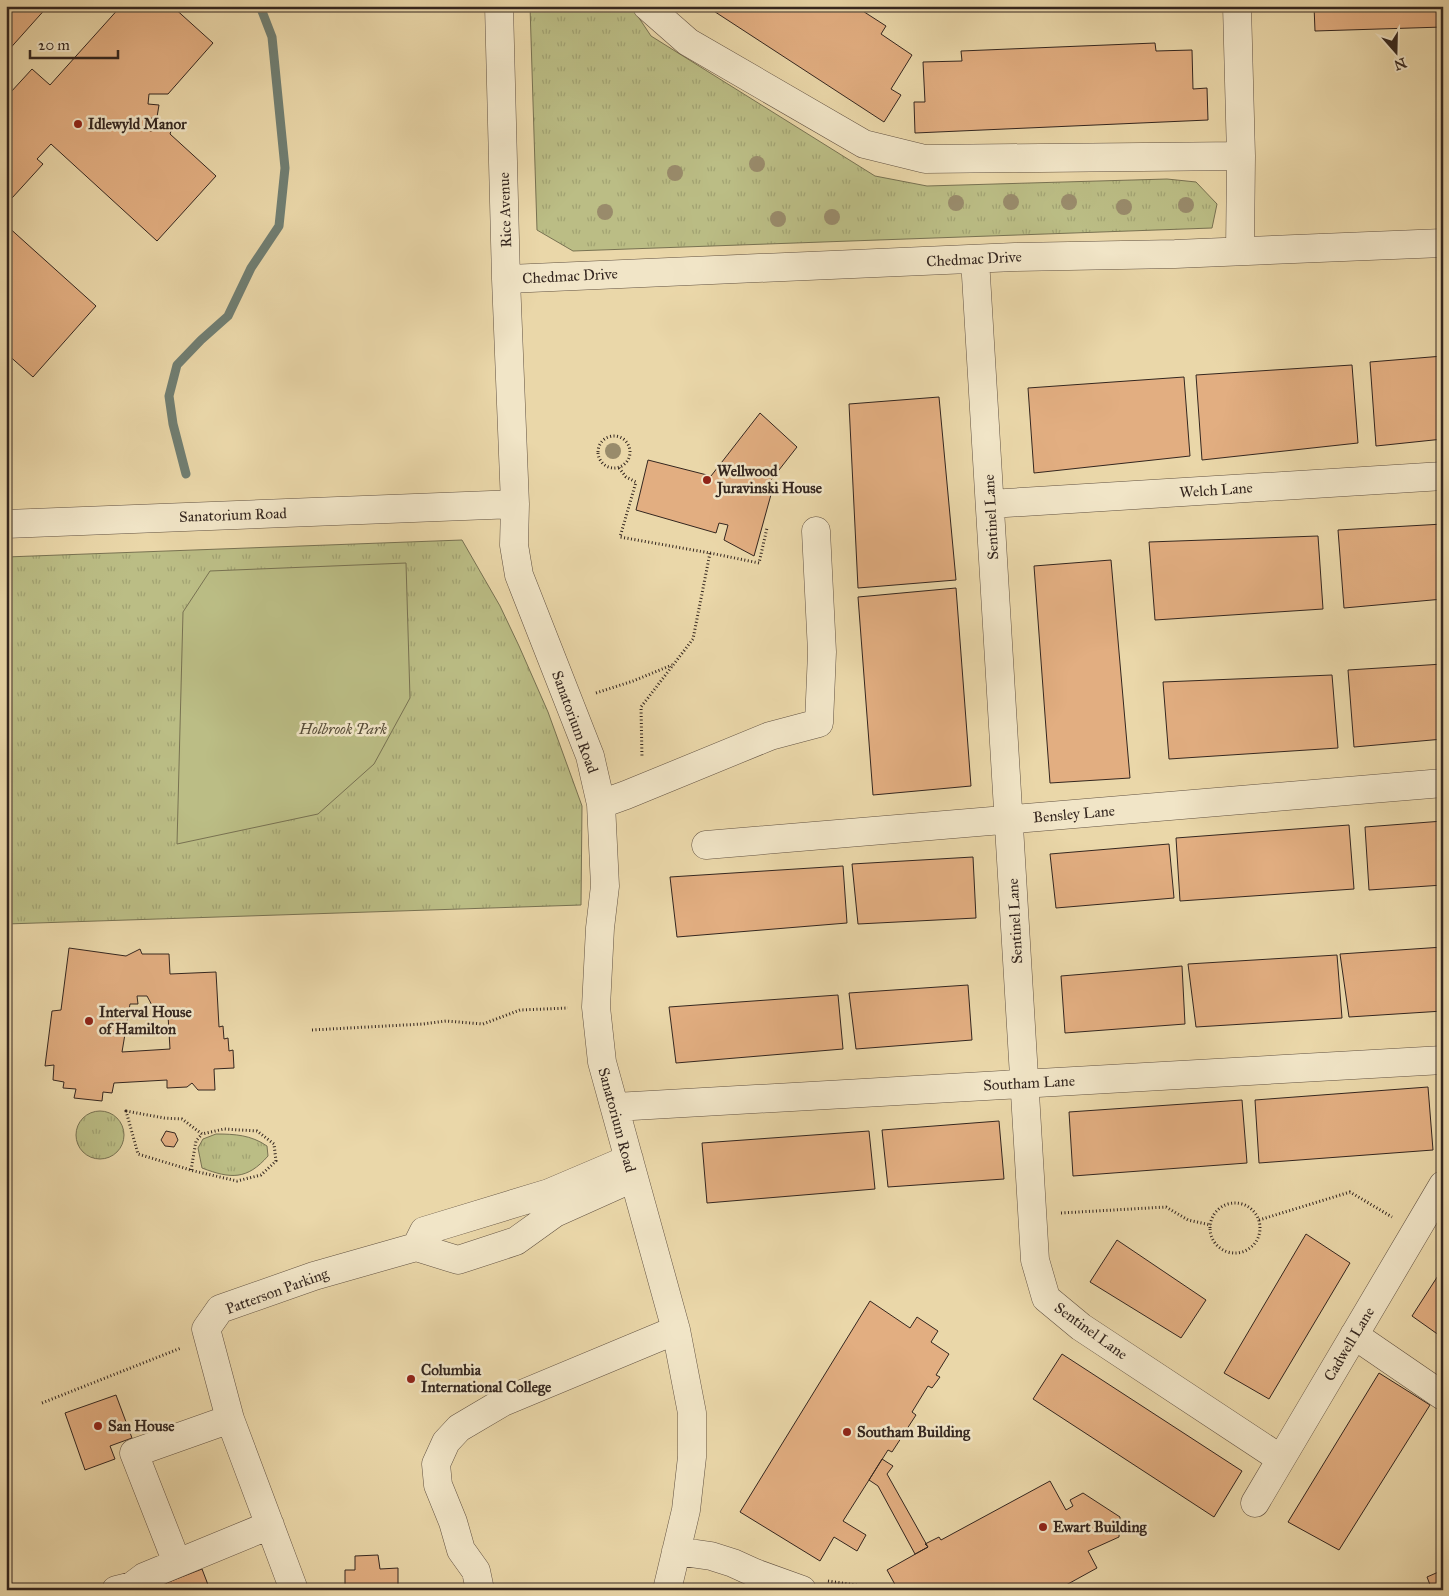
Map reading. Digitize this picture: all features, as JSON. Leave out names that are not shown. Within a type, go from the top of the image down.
[{"type":"street","name":"Rice Avenue","points":[[499,6],[506,280],[515,504]]},
{"type":"street","points":[[647,6],[688,42],[864,144],[917,157],[935,159],[1241,156]]},
{"type":"street","points":[[1237,6],[1241,156],[1240,251]]},
{"type":"street","name":"Chedmac Drive","points":[[506,280],[975,259],[1443,243]]},
{"type":"street","name":"Sentinel Lane","points":[[975,259],[1035,1260],[1046,1298],[1081,1327],[1281,1459]]},
{"type":"street","name":"Welch Lane","points":[[990,504],[1443,476]]},
{"type":"street","name":"Sanatorium Road","points":[[6,524],[515,504],[514,545],[519,575],[590,756],[601,804],[605,886],[600,928],[596,1007],[602,1062],[676,1330],[692,1413],[692,1457],[686,1510],[667,1590]]},
{"type":"street","points":[[601,804],[770,736],[819,723],[822,652],[816,532]]},
{"type":"street","name":"Bensley Lane","points":[[706,845],[1443,784]]},
{"type":"street","name":"Southam Lane","points":[[615,1107],[1443,1060]]},
{"type":"street","name":"Patterson Parking","points":[[208,1337],[206,1329],[220,1310],[314,1276],[555,1213],[631,1168]]},
{"type":"street","name":"Patterson Parking","points":[[423,1249],[424,1232],[631,1168]]},
{"type":"street","name":"Cadwell Lane","points":[[1255,1503],[1443,1185]]},
{"type":"street","points":[[480,1590],[476,1571],[461,1550],[453,1522],[438,1486],[436,1464],[446,1442],[459,1428],[503,1402],[676,1330]]},
{"type":"street","points":[[1354,1335],[1443,1396]]},
{"type":"street","points":[[208,1337],[230,1418],[294,1590]]},
{"type":"street","points":[[177,1563],[134,1453],[230,1418]]},
{"type":"street","points":[[116,1590],[132,1586],[144,1577],[270,1525]]},
{"type":"street","points":[[676,1551],[725,1560],[755,1581],[802,1590]]},
{"type":"path","points":[[612,435],[622,438],[629,446],[630,451],[627,461],[619,468],[614,469],[603,465],[598,456],[598,445],[602,440],[612,435]]},
{"type":"path","points":[[619,468],[626,477],[636,482],[620,537],[759,563],[767,528]]},
{"type":"path","points":[[652,784],[641,756],[641,707],[693,639],[710,553]]},
{"type":"path","points":[[569,702],[633,680],[672,664]]},
{"type":"path","points":[[312,1030],[446,1021],[483,1024],[520,1010],[596,1007]]},
{"type":"path","points":[[190,1170],[196,1141],[202,1134],[224,1130],[257,1131],[274,1144],[276,1161],[261,1174],[237,1182],[190,1170],[138,1154],[126,1111],[164,1118],[182,1119],[202,1134]]},
{"type":"path","points":[[1259,1220],[1350,1192],[1415,1231]]},
{"type":"path","points":[[1231,1204],[1248,1206],[1255,1212],[1259,1220],[1259,1237],[1248,1250],[1240,1252],[1225,1251],[1218,1246],[1211,1233],[1211,1225],[1217,1211],[1231,1204]]},
{"type":"path","points":[[1033,1214],[1166,1207],[1188,1220],[1211,1225]]},
{"type":"path","points":[[42,1403],[208,1337]]},
{"type":"green space","points":[[530,6],[631,6],[651,36],[875,176],[927,186],[1167,179],[1196,182],[1217,204],[1212,228],[573,251],[537,230]]},
{"type":"green space","name":"Holbrook Park","points":[[462,540],[500,606],[519,646],[548,712],[582,806],[581,905],[6,924],[6,557]]},
{"type":"green space","points":[[406,563],[410,698],[374,764],[318,814],[177,844],[183,612],[210,571]]},
{"type":"green space","points":[[95,1111],[105,1111],[114,1115],[120,1121],[123,1126],[123,1144],[114,1155],[105,1159],[95,1159],[86,1155],[80,1149],[76,1140],[76,1130],[80,1121],[86,1115]]},
{"type":"green space","points":[[216,1134],[236,1135],[255,1139],[267,1146],[268,1156],[253,1170],[238,1175],[222,1174],[202,1168],[198,1148],[203,1139]]},
{"type":"building","points":[[6,6],[48,6],[6,53]]},
{"type":"building","name":"Idlewyld Manor","points":[[121,6],[172,6],[213,43],[168,94],[149,94],[148,104],[159,105],[157,117],[148,119],[150,131],[172,128],[170,134],[216,176],[157,241],[51,144],[37,159],[43,164],[12,198],[6,194],[6,90],[10,93],[32,69],[50,85]]},
{"type":"building","points":[[706,6],[855,6],[886,26],[881,34],[912,55],[891,89],[901,95],[884,122]]},
{"type":"building","points":[[1314,6],[1443,6],[1443,27],[1315,31]]},
{"type":"building","points":[[1155,43],[1156,51],[1192,50],[1193,89],[1207,88],[1208,120],[915,133],[914,102],[925,102],[923,62],[962,61],[961,51]]},
{"type":"building","points":[[6,225],[96,306],[33,377],[6,353]]},
{"type":"building","points":[[1443,356],[1443,439],[1376,446],[1370,362]]},
{"type":"building","points":[[1352,365],[1358,443],[1202,460],[1196,375]]},
{"type":"building","points":[[1184,377],[1190,456],[1034,473],[1028,388]]},
{"type":"building","points":[[939,397],[956,580],[858,588],[849,404]]},
{"type":"building","name":"Wellwood Juravinski House","points":[[760,413],[797,447],[768,484],[772,491],[754,556],[724,540],[728,525],[719,523],[716,533],[636,510],[648,460],[711,476]]},
{"type":"building","points":[[1443,524],[1443,599],[1344,608],[1338,530]]},
{"type":"building","points":[[1318,536],[1323,609],[1155,620],[1149,542]]},
{"type":"building","points":[[1111,560],[1130,778],[1050,783],[1034,566]]},
{"type":"building","points":[[956,588],[971,786],[873,795],[858,597]]},
{"type":"building","points":[[1443,664],[1443,739],[1354,747],[1348,670]]},
{"type":"building","points":[[1332,675],[1338,748],[1169,759],[1163,682]]},
{"type":"building","points":[[1443,821],[1443,885],[1369,890],[1365,827]]},
{"type":"building","points":[[1349,825],[1354,889],[1180,901],[1176,838]]},
{"type":"building","points":[[1169,844],[1174,898],[1056,908],[1050,854]]},
{"type":"building","points":[[973,857],[976,918],[858,924],[852,864]]},
{"type":"building","points":[[843,866],[847,923],[677,937],[670,877]]},
{"type":"building","points":[[1443,947],[1443,1011],[1349,1017],[1340,954]]},
{"type":"building","name":"Interval House of Hamilton","points":[[69,948],[126,956],[140,949],[142,954],[169,954],[170,974],[216,972],[219,1027],[223,1026],[224,1039],[228,1038],[229,1051],[233,1050],[234,1068],[214,1069],[215,1090],[198,1090],[192,1083],[187,1087],[167,1088],[167,1080],[114,1083],[112,1093],[103,1092],[102,1101],[74,1098],[76,1089],[63,1088],[64,1082],[53,1080],[54,1065],[45,1066],[52,1011],[61,1010]],"holes":[[[137,996],[147,996],[154,1009],[168,1015],[170,1049],[122,1052],[130,1004],[138,1004]]]},
{"type":"building","points":[[1337,955],[1342,1018],[1196,1027],[1188,964]]},
{"type":"building","points":[[1182,966],[1185,1024],[1065,1033],[1061,976]]},
{"type":"building","points":[[968,985],[972,1040],[856,1049],[849,993]]},
{"type":"building","points":[[838,995],[843,1049],[676,1063],[669,1007]]},
{"type":"building","points":[[1428,1087],[1433,1150],[1259,1163],[1255,1100]]},
{"type":"building","points":[[1242,1100],[1247,1163],[1073,1176],[1069,1112]]},
{"type":"building","points":[[999,1121],[1004,1179],[888,1187],[882,1130]]},
{"type":"building","points":[[166,1131],[175,1133],[178,1140],[174,1147],[165,1146],[161,1140]]},
{"type":"building","points":[[869,1131],[875,1189],[707,1203],[702,1143]]},
{"type":"building","points":[[1306,1234],[1350,1263],[1269,1399],[1224,1373]]},
{"type":"building","points":[[1117,1240],[1206,1300],[1181,1338],[1090,1282]]},
{"type":"building","points":[[1443,1268],[1443,1338],[1412,1316]]},
{"type":"building","name":"Southam Building","points":[[870,1301],[910,1328],[917,1317],[938,1331],[931,1342],[949,1354],[936,1375],[940,1377],[932,1388],[928,1386],[912,1412],[916,1415],[892,1452],[888,1450],[843,1521],[866,1535],[857,1551],[834,1537],[820,1561],[740,1512]]},
{"type":"building","points":[[1062,1354],[1242,1471],[1214,1517],[1033,1399]]},
{"type":"building","points":[[1379,1373],[1430,1405],[1339,1550],[1288,1522]]},
{"type":"building","name":"San House","points":[[116,1395],[132,1438],[110,1446],[115,1459],[85,1470],[65,1413]]},
{"type":"building","points":[[882,1459],[893,1466],[887,1474],[928,1547],[915,1554],[878,1486],[869,1480]]},
{"type":"building","name":"Ewart Building","points":[[1050,1481],[1066,1510],[1073,1506],[1070,1500],[1083,1493],[1120,1517],[1119,1537],[1088,1551],[1097,1568],[1057,1590],[898,1590],[887,1570],[928,1547],[925,1544],[939,1537],[941,1540]]},
{"type":"building","points":[[378,1555],[380,1569],[398,1568],[398,1590],[345,1590],[345,1570],[355,1570],[355,1556]]},
{"type":"building","points":[[202,1569],[210,1590],[169,1590],[166,1583]]},
{"type":"building","points":[[1443,1570],[1443,1590],[1432,1590],[1427,1577]]},
{"type":"waterway","points":[[186,474],[173,424],[169,396],[177,365],[228,316],[251,268],[279,226],[285,168],[272,37],[260,6]]},
{"type":"place","name":"Idlewyld Manor","points":[[78,124]]},
{"type":"place","name":"Wellwood Juravinski House","points":[[707,480]]},
{"type":"place","name":"Interval House of Hamilton","points":[[89,1021]]},
{"type":"place","name":"Columbia International College","points":[[411,1379]]},
{"type":"place","name":"San House","points":[[98,1426]]},
{"type":"place","name":"Southam Building","points":[[847,1432]]},
{"type":"place","name":"Ewart Building","points":[[1043,1527]]}]
